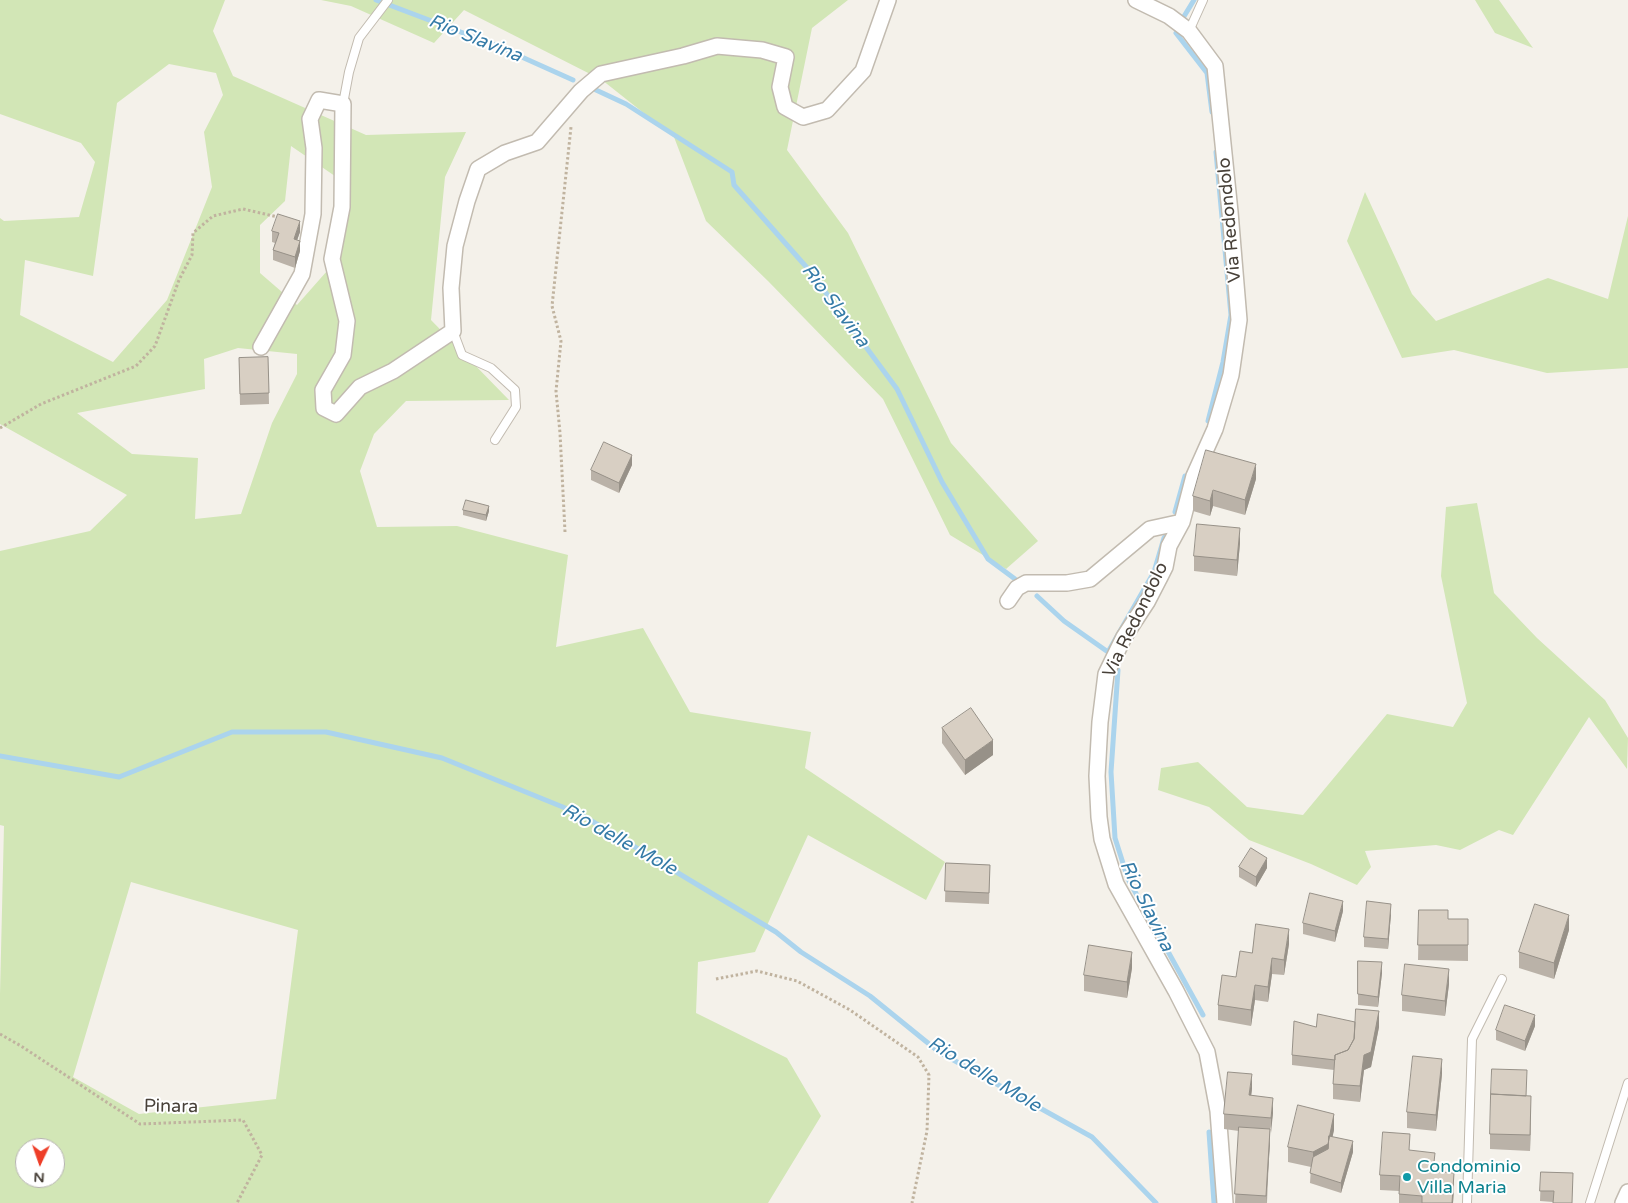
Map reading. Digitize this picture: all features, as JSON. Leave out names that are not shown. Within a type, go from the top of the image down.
[{"type":"street","points":[[261,347],[302,274],[313,214],[314,148],[310,119],[320,100],[342,104],[342,207],[332,259],[347,321],[343,355],[323,390],[324,408],[336,414],[360,387],[393,371],[453,331],[450,288],[455,246],[478,168],[505,152],[537,142],[581,90],[600,74],[683,56],[717,46],[762,50],[786,57],[780,87],[784,107],[803,117],[827,110],[863,71],[888,0]]},
{"type":"street","name":"Via Redondolo","points":[[1136,0],[1169,16],[1189,31],[1215,66],[1239,320],[1231,375],[1215,429],[1194,476],[1182,522],[1170,546],[1163,572],[1147,602],[1124,637],[1106,674],[1100,722],[1097,776],[1099,816],[1104,846],[1116,884],[1176,991],[1206,1052],[1218,1111],[1225,1203]]},
{"type":"street","points":[[1008,601],[1017,588],[1026,582],[1067,583],[1090,579],[1150,529],[1182,522]]},
{"type":"street","points":[[1623,1203],[1628,1192]]},
{"type":"lane","points":[[342,104],[359,38],[388,0]]},
{"type":"lane","points":[[1189,31],[1203,0]]},
{"type":"lane","points":[[453,331],[462,355],[491,368],[515,390],[516,407],[495,440]]},
{"type":"lane","points":[[1467,1203],[1472,1039],[1502,979]]},
{"type":"lane","points":[[1590,1203],[1628,1083]]},
{"type":"path","points":[[565,532],[556,391],[560,341],[552,306],[574,99]]},
{"type":"path","points":[[0,428],[41,404],[136,366],[155,346],[179,280],[192,256],[193,233],[213,216],[243,209],[283,218]]},
{"type":"path","points":[[716,979],[757,971],[797,981],[850,1010],[918,1058],[929,1076],[927,1131],[912,1203]]},
{"type":"path","name":"Pinara","points":[[0,1034],[140,1124],[243,1120],[262,1155],[237,1203]]},
{"type":"green space","points":[[0,0],[225,0],[213,31],[233,76],[366,135],[466,132],[445,177],[431,320],[509,400],[406,401],[374,434],[360,471],[377,527],[457,526],[568,555],[556,647],[643,628],[690,712],[811,732],[805,768],[945,862],[926,900],[808,835],[755,952],[698,962],[696,1013],[787,1058],[821,1116],[768,1203],[0,1203],[0,994],[4,826],[0,825],[0,551],[90,531],[127,495],[0,424],[0,218],[4,221],[79,217],[95,162],[81,143],[0,114]],"holes":[[[169,64],[216,73],[223,95],[204,132],[212,187],[167,300],[113,362],[20,315],[25,260],[93,276],[117,103]],[[291,146],[351,187],[342,254],[297,305],[260,273],[260,225],[285,201]],[[238,348],[297,354],[297,374],[272,423],[241,514],[195,519],[198,458],[132,454],[77,413],[205,389],[204,359]],[[131,882],[298,930],[276,1099],[139,1114],[73,1077]]]},
{"type":"green space","points":[[321,0],[848,0],[812,28],[787,150],[848,233],[951,443],[1038,541],[1006,569],[950,535],[883,399],[768,281],[706,221],[674,137],[602,80],[464,10],[434,43],[351,6]]},
{"type":"green space","points":[[1475,0],[1499,0],[1533,48],[1495,33]]},
{"type":"green space","points":[[1365,192],[1412,294],[1436,321],[1548,278],[1608,299],[1628,216],[1628,368],[1547,373],[1454,350],[1402,358],[1347,241]]},
{"type":"green space","points":[[1477,503],[1494,593],[1537,638],[1605,700],[1628,738],[1627,769],[1589,717],[1513,835],[1499,830],[1460,850],[1436,845],[1365,851],[1371,867],[1357,885],[1311,864],[1249,840],[1209,807],[1158,790],[1161,768],[1198,762],[1247,807],[1303,815],[1387,714],[1453,727],[1467,703],[1441,576],[1446,507]]},
{"type":"building","points":[[278,214],[300,221],[294,239],[300,241],[295,257],[273,250],[279,233],[272,231]]},
{"type":"building","points":[[268,357],[269,393],[240,394],[239,358]]},
{"type":"building","points":[[604,442],[632,455],[619,483],[591,470]]},
{"type":"building","points":[[1206,450],[1256,464],[1245,500],[1213,490],[1210,501],[1193,496]]},
{"type":"building","points":[[466,500],[489,506],[486,515],[463,510]]},
{"type":"building","points":[[1197,524],[1240,528],[1237,560],[1194,556]]},
{"type":"building","points":[[971,708],[993,740],[965,760],[942,728]]},
{"type":"building","points":[[1251,848],[1267,858],[1256,877],[1239,867]]},
{"type":"building","points":[[946,863],[990,865],[989,893],[945,891]]},
{"type":"building","points":[[1310,893],[1343,901],[1335,931],[1303,923]]},
{"type":"building","points":[[1367,901],[1391,904],[1388,939],[1364,937]]},
{"type":"building","points":[[1535,904],[1569,915],[1554,963],[1519,952]]},
{"type":"building","points":[[1419,910],[1448,910],[1448,919],[1468,919],[1468,945],[1418,945]]},
{"type":"building","points":[[1256,924],[1289,929],[1284,960],[1272,958],[1268,987],[1255,985],[1251,1010],[1218,1005],[1222,975],[1236,977],[1240,951],[1252,953]]},
{"type":"building","points":[[1089,945],[1132,952],[1127,982],[1084,975]]},
{"type":"building","points":[[1358,961],[1382,962],[1378,997],[1358,994]]},
{"type":"building","points":[[1405,964],[1449,969],[1445,1001],[1402,995]]},
{"type":"building","points":[[1505,1005],[1535,1015],[1525,1041],[1496,1030]]},
{"type":"building","points":[[1356,1009],[1379,1011],[1371,1052],[1364,1055],[1360,1086],[1333,1084],[1335,1055],[1348,1050],[1354,1039]]},
{"type":"building","points":[[1318,1014],[1355,1022],[1354,1039],[1348,1050],[1335,1055],[1335,1060],[1292,1055],[1294,1021],[1316,1027]]},
{"type":"building","points":[[1413,1056],[1442,1059],[1436,1115],[1407,1112]]},
{"type":"building","points":[[1492,1069],[1527,1070],[1526,1096],[1491,1094]]},
{"type":"building","points":[[1228,1072],[1252,1074],[1249,1095],[1273,1098],[1271,1118],[1224,1114]]},
{"type":"building","points":[[1491,1094],[1531,1096],[1530,1135],[1490,1134]]},
{"type":"building","points":[[1298,1105],[1334,1114],[1328,1144],[1313,1152],[1288,1147]]},
{"type":"building","points":[[1239,1127],[1270,1129],[1266,1196],[1235,1194]]},
{"type":"building","name":"Condominio Villa Maria","points":[[1383,1132],[1410,1134],[1409,1150],[1435,1153],[1433,1171],[1454,1173],[1452,1203],[1422,1203],[1422,1196],[1399,1194],[1400,1176],[1380,1175]]},
{"type":"building","points":[[1329,1136],[1353,1141],[1341,1183],[1310,1173],[1313,1157],[1328,1149]]},
{"type":"building","points":[[1541,1172],[1573,1173],[1572,1203],[1553,1203],[1554,1191],[1540,1191]]},
{"type":"waterway","name":"Rio Slavina","points":[[376,0],[495,45],[573,80]]},
{"type":"waterway","points":[[1183,18],[1194,0]]},
{"type":"waterway","points":[[1176,33],[1207,73],[1212,112]]},
{"type":"waterway","name":"Rio Slavina","points":[[596,90],[626,104],[732,172],[734,185],[809,270],[897,389],[942,482],[988,559],[1015,579]]},
{"type":"waterway","points":[[1208,421],[1223,362],[1231,315],[1216,152]]},
{"type":"waterway","points":[[1175,512],[1185,476]]},
{"type":"waterway","points":[[1037,596],[1064,621],[1108,652],[1154,572],[1164,538],[1169,531]]},
{"type":"waterway","name":"Rio Slavina","points":[[1118,670],[1111,772],[1115,838],[1128,879],[1203,1015]]},
{"type":"waterway","name":"Rio delle Mole","points":[[0,756],[119,777],[232,732],[326,732],[442,758],[580,814],[776,932],[801,952],[870,996],[939,1052],[1092,1137],[1156,1203]]},
{"type":"waterway","name":"Rio Slavina","points":[[1209,1132],[1214,1203]]},
{"type":"place","name":"Condominio Villa Maria","points":[[1407,1177]]}]
